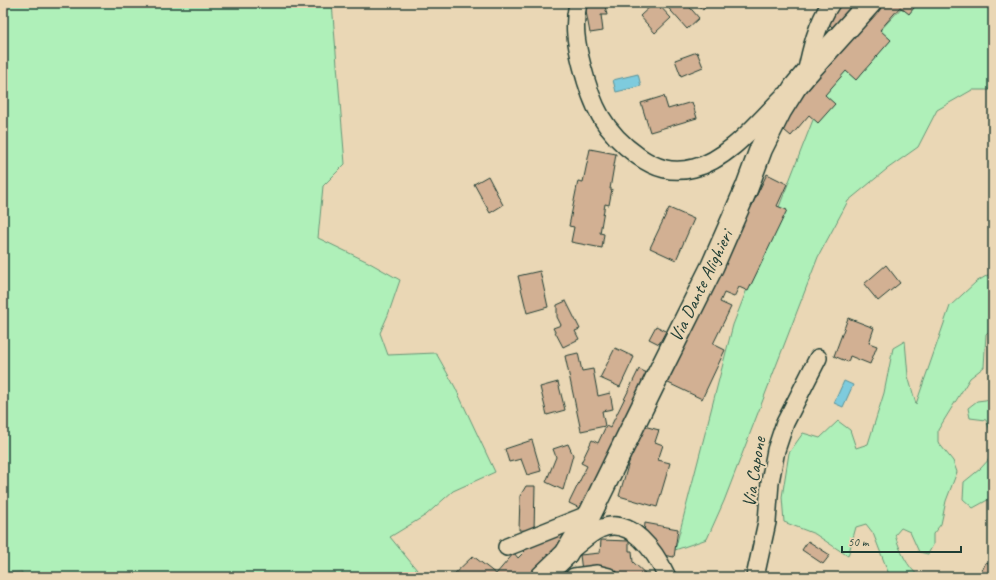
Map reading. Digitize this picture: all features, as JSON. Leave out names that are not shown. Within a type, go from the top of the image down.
[{"type":"main road","name":"Via Dante Alighieri","points":[[542,577],[566,554],[590,514],[712,267],[747,187],[767,136],[786,101],[806,74],[870,3]]},
{"type":"street","points":[[578,3],[575,27],[576,42],[588,92],[593,104],[620,143],[640,158],[659,168],[671,171],[703,166],[713,160],[741,138],[806,74],[814,39],[831,3]]},
{"type":"street","name":"Via Capone","points":[[755,577],[767,522],[770,482],[776,450],[785,423],[818,358]]},
{"type":"street","points":[[507,546],[590,514]]},
{"type":"street","points":[[566,554],[600,529],[609,526],[618,526],[632,532],[643,541],[667,577]]},
{"type":"street","points":[[574,577],[597,574],[609,577]]},
{"type":"green space","points":[[3,3],[332,3],[345,164],[323,186],[318,238],[368,262],[400,280],[380,333],[388,355],[436,353],[455,387],[495,472],[453,491],[426,515],[390,537],[417,570],[415,577],[21,577],[22,572],[3,573]]},
{"type":"green space","points":[[906,3],[993,3],[993,90],[972,90],[937,110],[918,147],[887,169],[848,201],[818,257],[724,501],[707,539],[675,550],[733,325],[825,89]]},
{"type":"green space","points":[[993,272],[993,327],[986,334],[984,367],[970,378],[938,430],[938,442],[953,461],[957,472],[946,501],[941,524],[933,534],[933,545],[928,554],[919,552],[910,532],[901,528],[895,535],[904,558],[915,573],[920,577],[890,577],[873,533],[866,524],[856,527],[848,556],[815,534],[784,522],[782,497],[789,453],[803,433],[820,438],[838,421],[850,430],[856,448],[868,444],[884,393],[893,348],[905,341],[908,376],[916,404],[950,306],[976,282]]},
{"type":"green space","points":[[993,399],[993,437],[986,420],[970,418],[968,408],[977,401]]},
{"type":"green space","points":[[993,455],[993,497],[973,508],[963,499],[964,482],[980,469]]},
{"type":"water","points":[[638,74],[641,86],[616,92],[613,80]]},
{"type":"water","points":[[844,381],[853,385],[843,407],[834,403]]},
{"type":"building","points":[[586,3],[611,3],[611,5],[605,6],[607,15],[601,15],[603,31],[590,33],[585,6]]},
{"type":"building","points":[[654,3],[657,3],[671,18],[655,33],[640,16]]},
{"type":"building","points":[[664,3],[686,3],[699,18],[687,29]]},
{"type":"building","points":[[695,3],[709,3],[703,10]]},
{"type":"building","points":[[838,3],[855,3],[833,28],[824,19]]},
{"type":"building","points":[[882,3],[918,3],[909,14],[900,7],[880,30],[891,40],[856,80],[846,71],[825,95],[835,104],[818,123],[809,115],[791,136],[778,125]]},
{"type":"building","points":[[697,52],[703,67],[681,76],[675,60]]},
{"type":"building","points":[[664,96],[668,109],[692,102],[697,118],[650,132],[641,103]]},
{"type":"building","points":[[590,149],[616,154],[609,205],[605,204],[600,233],[604,234],[602,248],[571,242],[574,227],[569,226],[578,181],[583,182]]},
{"type":"building","points":[[767,174],[787,184],[777,206],[787,210],[748,291],[739,287],[734,297],[724,293],[720,302],[731,307],[713,344],[725,350],[702,399],[666,382]]},
{"type":"building","points":[[488,176],[503,205],[490,213],[474,184]]},
{"type":"building","points":[[669,208],[694,219],[676,260],[650,248]]},
{"type":"building","points":[[886,265],[900,283],[878,301],[864,284]]},
{"type":"building","points":[[540,271],[548,307],[527,313],[518,276]]},
{"type":"building","points":[[566,301],[580,329],[575,331],[579,339],[563,347],[553,328],[561,325],[557,317],[557,305]]},
{"type":"building","points":[[848,318],[874,328],[869,343],[877,346],[870,364],[850,356],[848,362],[834,356]]},
{"type":"building","points":[[656,326],[666,331],[659,344],[649,339]]},
{"type":"building","points":[[615,348],[634,357],[620,387],[600,378]]},
{"type":"building","points":[[578,353],[582,371],[593,369],[598,396],[610,393],[613,409],[602,411],[605,426],[581,431],[565,356]]},
{"type":"building","points":[[639,369],[653,376],[586,511],[569,503],[587,466],[581,463],[592,440],[598,443],[606,426],[610,428]]},
{"type":"building","points":[[558,382],[565,410],[547,415],[540,387]]},
{"type":"building","points":[[640,425],[659,430],[655,442],[663,445],[658,460],[670,463],[657,507],[619,496]]},
{"type":"building","points":[[532,440],[541,471],[527,475],[521,459],[509,462],[505,449]]},
{"type":"building","points":[[568,444],[573,455],[563,490],[546,482],[556,457],[553,449]]},
{"type":"building","points":[[526,486],[535,486],[534,531],[519,530],[520,496]]},
{"type":"building","points":[[645,523],[678,529],[674,557],[662,555],[644,534]]},
{"type":"building","points":[[563,531],[570,538],[532,577],[451,577],[473,556],[496,574],[514,553],[518,558],[525,551],[523,549]]},
{"type":"building","points":[[601,540],[629,541],[629,551],[632,551],[633,562],[649,577],[617,577],[582,571],[580,555],[600,553]]},
{"type":"building","points":[[808,541],[830,555],[823,564],[802,550]]},
{"type":"building","points":[[986,562],[993,565],[993,577],[979,577]]}]
